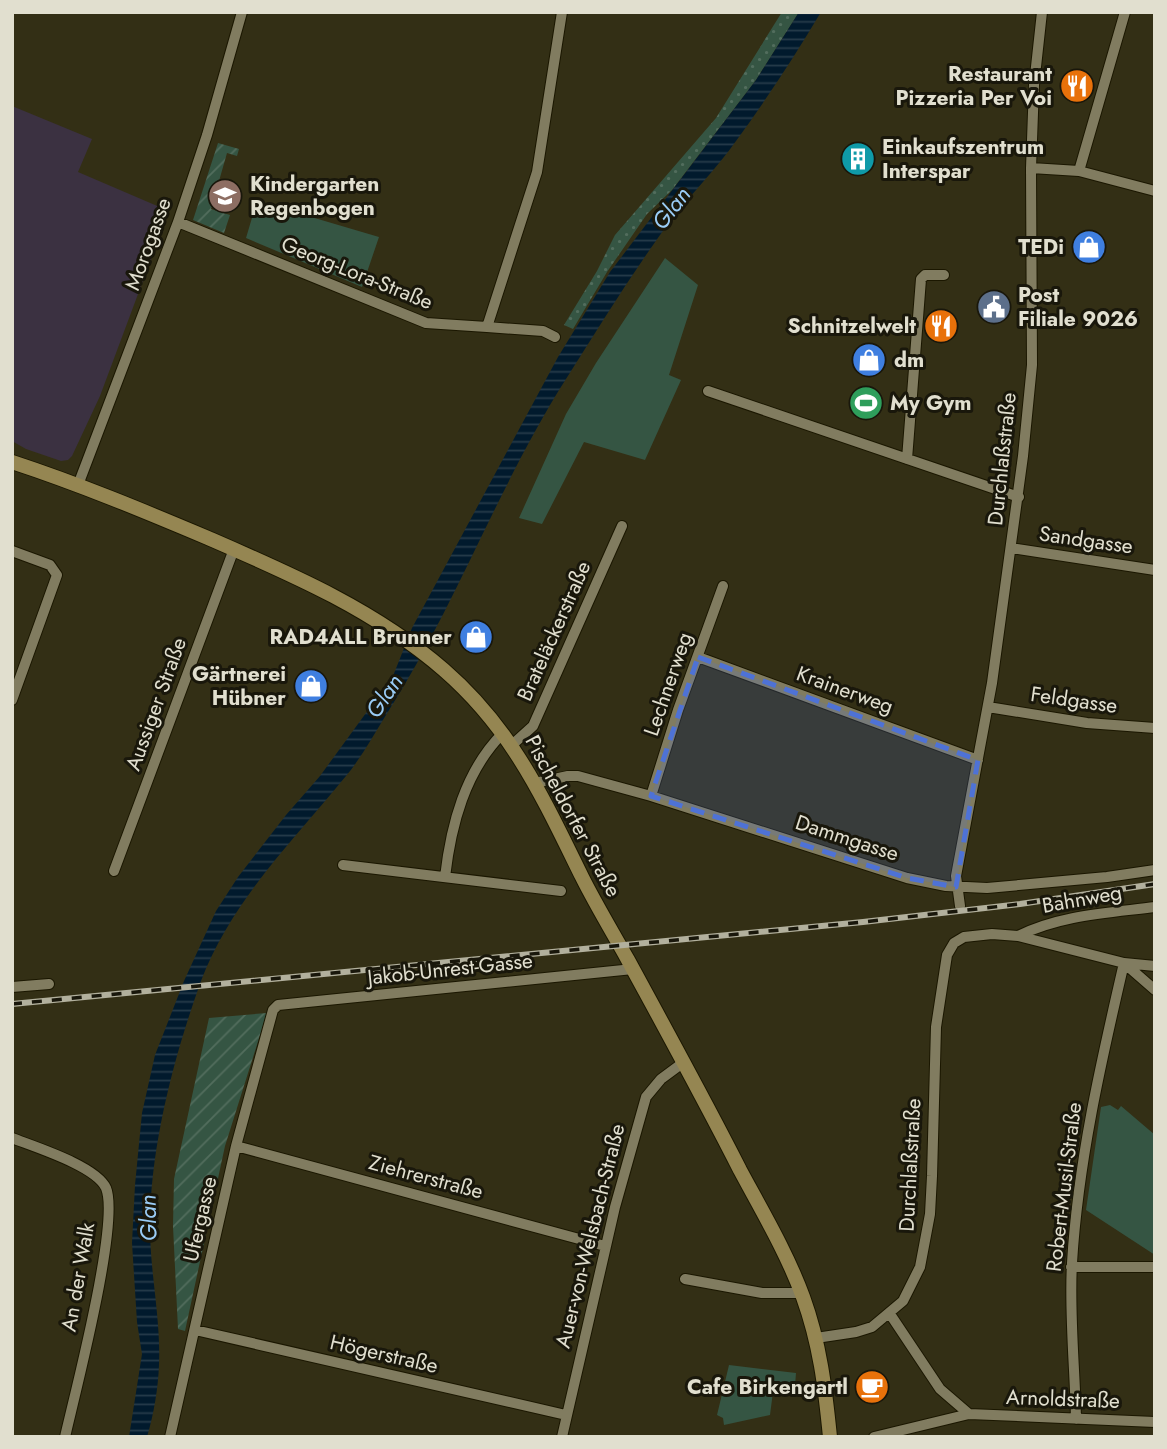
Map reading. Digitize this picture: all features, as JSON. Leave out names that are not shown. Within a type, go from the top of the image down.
[{"type":"main road","name":"Pischeldorfer Straße","points":[[12,462],[78,485],[234,550],[336,597],[392,631],[435,664],[462,687],[508,739],[536,783],[584,880],[771,1228],[802,1293],[823,1367],[830,1437]]},
{"type":"street","name":"Morogasse","points":[[78,485],[178,222],[207,135],[242,12]]},
{"type":"street","points":[[487,327],[537,172],[562,12]]},
{"type":"street","name":"Durchlaßstraße","points":[[960,906],[956,876],[988,707],[1019,497],[1032,365],[1031,168],[1034,85],[1042,12]]},
{"type":"street","points":[[1079,172],[1125,12]]},
{"type":"street","points":[[1031,168],[1079,172],[1155,191]]},
{"type":"street","name":"Georg-Lora-Straße","points":[[178,222],[426,323],[543,331],[555,337]]},
{"type":"street","points":[[907,459],[921,279],[925,275],[944,275]]},
{"type":"street","points":[[708,391],[1019,497]]},
{"type":"street","name":"Brateläckerstraße","points":[[445,877],[451,834],[470,781],[491,746],[533,726],[622,526]]},
{"type":"street","name":"Sandgasse","points":[[1011,548],[1155,570]]},
{"type":"street","name":"Aussiger Straße","points":[[114,871],[234,550]]},
{"type":"street","points":[[12,551],[50,565],[57,575],[12,700]]},
{"type":"street","name":"Lechnerweg","points":[[651,796],[678,710],[723,586]]},
{"type":"street","name":"Krainerweg","points":[[698,657],[978,760]]},
{"type":"street","name":"Feldgasse","points":[[988,707],[1087,723],[1155,728]]},
{"type":"street","name":"Dammgasse","points":[[536,783],[568,775],[579,776],[651,796],[907,878],[956,887],[1011,887],[1155,870]]},
{"type":"street","points":[[343,865],[561,891]]},
{"type":"street","name":"Bahnweg","points":[[1018,936],[1037,927],[1073,917],[1155,907]]},
{"type":"street","name":"Durchlaßstraße","points":[[816,1338],[872,1327],[903,1301],[914,1285],[925,1249],[932,1176],[936,1027],[947,955],[954,943],[964,937],[992,934],[1018,936]]},
{"type":"street","points":[[1018,936],[1124,963],[1155,966]]},
{"type":"street","points":[[1124,963],[1155,990]]},
{"type":"street","name":"Robert-Musil-Straße","points":[[1076,1419],[1072,1267],[1077,1204],[1094,1098],[1124,963]]},
{"type":"street","name":"Jakob-Unrest-Gasse","points":[[273,1010],[278,1005],[633,969]]},
{"type":"street","points":[[12,986],[49,984]]},
{"type":"street","name":"Ufergasse","points":[[170,1437],[236,1146],[273,1010]]},
{"type":"street","name":"Auer-von-Welsbach-Straße","points":[[562,1437],[605,1246],[646,1097],[661,1079],[684,1062]]},
{"type":"street","name":"An der Walk","points":[[12,1138],[87,1168],[106,1187],[109,1212],[104,1255],[65,1437]]},
{"type":"street","name":"Ziehrerstraße","points":[[236,1146],[605,1246]]},
{"type":"street","points":[[1072,1267],[1155,1267]]},
{"type":"street","points":[[685,1279],[762,1293],[802,1293]]},
{"type":"street","points":[[890,1314],[940,1389],[969,1414]]},
{"type":"street","name":"Högerstraße","points":[[195,1330],[566,1415]]},
{"type":"street","name":"Arnoldstraße","points":[[874,1437],[969,1414],[1155,1422]]},
{"type":"highlighted area","points":[[698,657],[978,760],[956,887],[907,878],[651,796]]},
{"type":"shaded area","points":[[12,106],[92,139],[78,172],[169,211],[100,396],[68,460],[61,461],[26,449],[12,441]]},
{"type":"green space","points":[[782,12],[799,12],[756,80],[672,190],[647,214],[607,272],[573,329],[564,325],[615,235],[716,118]]},
{"type":"green space","points":[[218,143],[239,149],[237,156],[227,153],[211,209],[230,215],[224,233],[193,220]]},
{"type":"green space","points":[[257,201],[379,237],[362,287],[246,238]]},
{"type":"green space","points":[[665,258],[698,285],[669,375],[681,380],[645,460],[584,442],[542,524],[519,518],[566,414]]},
{"type":"green space","points":[[267,1013],[225,1146],[185,1331],[178,1329],[173,1226],[174,1179],[209,1018]]},
{"type":"green space","points":[[1110,1105],[1118,1110],[1121,1106],[1155,1135],[1155,1255],[1086,1210],[1101,1107]]},
{"type":"green space","points":[[729,1365],[796,1373],[795,1386],[774,1384],[770,1415],[724,1425],[723,1418],[717,1415]]},
{"type":"water","name":"Glan","points":[[799,12],[821,12],[747,125],[721,161],[674,216],[618,296],[566,379],[519,462],[434,632],[362,754],[246,898],[214,952],[201,981],[182,1040],[159,1134],[150,1227],[158,1330],[158,1383],[147,1437],[129,1437],[142,1354],[137,1322],[132,1243],[142,1113],[155,1055],[184,981],[216,911],[238,877],[320,776],[393,676],[412,628],[558,357],[610,272],[756,80]]},
{"type":"railway","points":[[12,1004],[863,922],[1020,904],[1155,884]]},
{"type":"place","name":"Restaurant Pizzeria Per Voi","points":[[1077,86]]},
{"type":"place","name":"Einkaufszentrum Interspar","points":[[858,159]]},
{"type":"place","name":"Kindergarten Regenbogen","points":[[225,196]]},
{"type":"place","name":"TEDi","points":[[1089,247]]},
{"type":"place","name":"Post Filiale 9026","points":[[994,307]]},
{"type":"place","name":"Schnitzelwelt","points":[[941,326]]},
{"type":"place","name":"dm","points":[[869,360]]},
{"type":"place","name":"My Gym","points":[[866,403]]},
{"type":"place","name":"RAD4ALL Brunner","points":[[476,637]]},
{"type":"place","name":"Gärtnerei Hübner","points":[[311,686]]},
{"type":"place","name":"Cafe Birkengartl","points":[[872,1387]]}]
